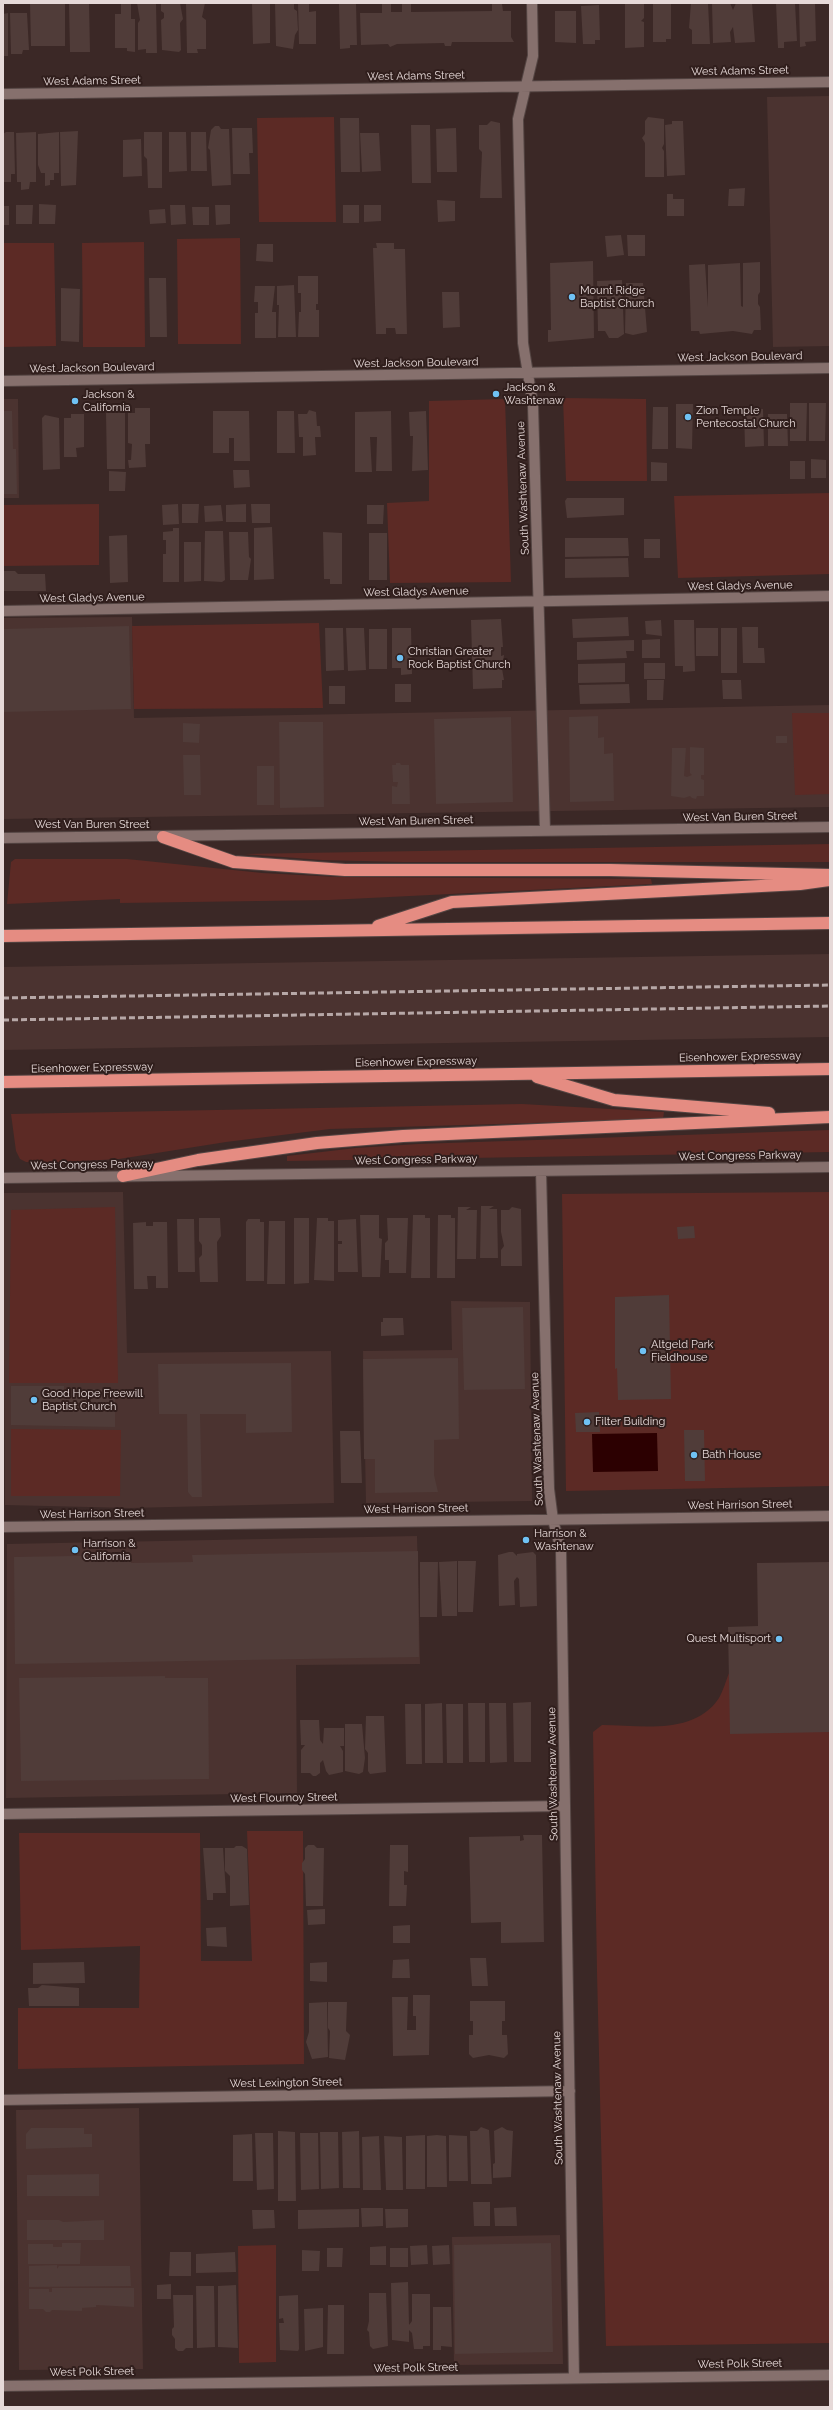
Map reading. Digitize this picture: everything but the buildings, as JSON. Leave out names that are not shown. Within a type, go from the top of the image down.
[{"type":"highway","points":[[163,837],[234,862],[345,870],[610,870],[830,875]]},
{"type":"highway","points":[[365,930],[452,902],[800,884],[830,879]]},
{"type":"highway","points":[[3,936],[830,923]]},
{"type":"highway","name":"Eisenhower Expressway","points":[[3,1082],[830,1069]]},
{"type":"highway","points":[[524,1074],[614,1100],[830,1117]]},
{"type":"highway","points":[[122,1176],[198,1160],[317,1143],[403,1136],[830,1117]]},
{"type":"street","name":"South Washtenaw Avenue","points":[[532,3],[533,56],[518,119],[523,343],[533,405],[545,831]]},
{"type":"street","name":"West Adams Street","points":[[3,94],[830,82]]},
{"type":"street","name":"West Jackson Boulevard","points":[[3,381],[830,368]]},
{"type":"street","name":"West Gladys Avenue","points":[[3,611],[830,596]]},
{"type":"street","name":"West Van Buren Street","points":[[3,838],[830,827]]},
{"type":"street","name":"West Congress Parkway","points":[[3,1178],[830,1167]]},
{"type":"street","name":"South Washtenaw Avenue","points":[[541,1171],[549,1489],[553,1520],[562,1550],[574,2378]]},
{"type":"street","name":"West Harrison Street","points":[[3,1527],[830,1516]]},
{"type":"street","name":"West Flournoy Street","points":[[3,1814],[566,1806]]},
{"type":"street","name":"West Lexington Street","points":[[3,2100],[570,2091]]},
{"type":"street","name":"West Polk Street","points":[[3,2386],[830,2375]]},
{"type":"shaded area","points":[[830,96],[830,346],[773,347],[767,97]]},
{"type":"shaded area","points":[[334,117],[336,222],[259,222],[257,118]]},
{"type":"shaded area","points":[[240,238],[241,344],[178,344],[177,239]]},
{"type":"shaded area","points":[[144,242],[145,347],[83,347],[82,243]]},
{"type":"shaded area","points":[[3,243],[54,243],[56,346],[3,347]]},
{"type":"shaded area","points":[[563,398],[646,399],[647,481],[566,481]]},
{"type":"shaded area","points":[[3,399],[18,399],[19,498],[3,498]]},
{"type":"shaded area","points":[[505,399],[511,582],[390,583],[387,503],[429,501],[429,401]]},
{"type":"shaded area","points":[[830,493],[830,574],[678,578],[674,496]]},
{"type":"shaded area","points":[[99,504],[99,565],[3,566],[3,505]]},
{"type":"shaded area","points":[[132,617],[134,718],[830,705],[830,807],[3,819],[3,618]]},
{"type":"shaded area","points":[[319,623],[323,708],[134,709],[132,626]]},
{"type":"shaded area","points":[[792,713],[830,713],[830,794],[795,795]]},
{"type":"shaded area","points":[[830,844],[830,862],[402,862],[322,860],[244,854]]},
{"type":"shaded area","points":[[15,859],[127,859],[262,873],[336,877],[651,879],[652,884],[329,900],[120,903],[120,899],[7,904],[11,862]]},
{"type":"shaded area","points":[[830,954],[830,1037],[3,1050],[3,967]]},
{"type":"shaded area","points":[[522,1104],[664,1112],[663,1119],[330,1129],[226,1142],[119,1159],[45,1163],[26,1162],[20,1159],[16,1151],[11,1114]]},
{"type":"shaded area","points":[[830,1130],[830,1152],[287,1161],[287,1156],[356,1148],[418,1144]]},
{"type":"shaded area","points":[[123,1192],[127,1353],[331,1351],[334,1503],[130,1508],[5,1505],[3,1193]]},
{"type":"shaded area","points":[[830,1192],[830,1486],[566,1491],[562,1194]]},
{"type":"shaded area","points":[[115,1207],[118,1383],[9,1383],[11,1210]]},
{"type":"shaded area","points":[[451,1301],[530,1302],[532,1501],[366,1503],[363,1351],[452,1350]]},
{"type":"shaded area","points":[[11,1429],[121,1430],[120,1496],[11,1496]]},
{"type":"shaded area","points":[[657,1433],[658,1471],[593,1472],[592,1434]]},
{"type":"shaded area","points":[[417,1536],[420,1664],[296,1665],[297,1793],[6,1798],[7,1544]]},
{"type":"shaded area","points":[[729,1673],[830,1732],[830,2343],[606,2346],[593,1732],[602,1725],[665,1726],[696,1718],[708,1710],[719,1698]]},
{"type":"shaded area","points":[[247,1831],[303,1831],[304,2064],[18,2069],[18,2008],[139,2008],[140,1946],[21,1950],[19,1833],[200,1833],[201,1961],[252,1961]]},
{"type":"shaded area","points":[[139,2108],[143,2369],[19,2370],[16,2110]]},
{"type":"shaded area","points":[[560,2235],[563,2364],[454,2365],[452,2237]]},
{"type":"shaded area","points":[[276,2245],[276,2362],[239,2363],[238,2246]]},
{"type":"railway","points":[[3,998],[830,985]]},
{"type":"railway","points":[[3,1020],[830,1006]]},
{"type":"place","name":"Mount Ridge Baptist Church","points":[[572,297]]},
{"type":"place","name":"Jackson & Washtenaw","points":[[496,394]]},
{"type":"place","name":"Jackson & California","points":[[75,401]]},
{"type":"place","name":"Zion Temple Pentecostal Church","points":[[688,417]]},
{"type":"place","name":"Christian Greater Rock Baptist Church","points":[[400,658]]},
{"type":"place","name":"Altgeld Park Fieldhouse","points":[[643,1351]]},
{"type":"place","name":"Good Hope Freewill Baptist Church","points":[[34,1400]]},
{"type":"place","name":"Filter Building","points":[[587,1422]]},
{"type":"place","name":"Bath House","points":[[694,1455]]},
{"type":"place","name":"Harrison & Washtenaw","points":[[526,1540]]},
{"type":"place","name":"Harrison & California","points":[[75,1550]]},
{"type":"place","name":"Quest Multisport","points":[[779,1639]]}]
